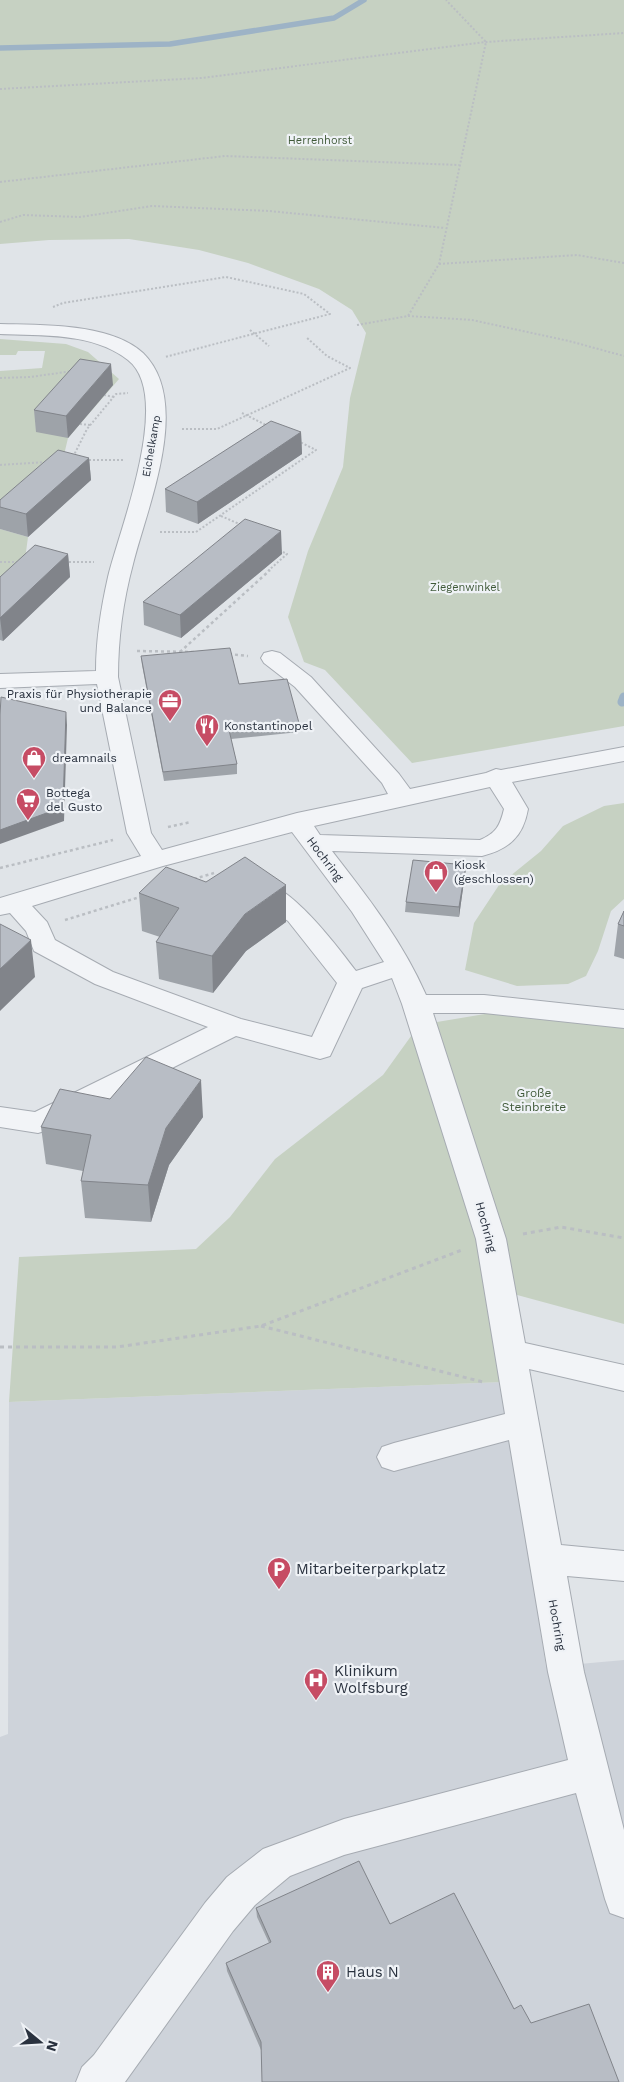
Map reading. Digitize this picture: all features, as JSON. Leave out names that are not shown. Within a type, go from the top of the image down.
[{"type":"street","name":"Eichelkamp","points":[[8,330],[54,332],[102,340],[122,349],[143,364],[156,390],[157,412],[150,461],[122,562],[111,611],[106,651],[107,676],[139,833],[155,859]]},
{"type":"street","points":[[272,658],[303,682],[391,780],[402,796]]},
{"type":"street","points":[[0,681],[107,676]]},
{"type":"street","name":"Hochring","points":[[8,905],[155,859],[304,832],[402,796],[496,776],[624,754]]},
{"type":"street","points":[[304,832],[482,848],[501,842],[513,827],[516,809],[496,776]]},
{"type":"street","name":"Hochring","points":[[304,832],[361,906],[400,966],[416,1004],[491,1239],[521,1423],[566,1672],[589,1772],[624,1899]]},
{"type":"street","points":[[242,877],[297,915],[351,982]]},
{"type":"street","points":[[8,905],[38,928],[43,945],[104,978],[233,1026],[320,1049],[351,982],[400,966]]},
{"type":"street","points":[[416,1004],[484,1004],[624,1019]]},
{"type":"street","points":[[0,1117],[38,1123],[233,1026]]},
{"type":"street","points":[[510,1352],[624,1378]]},
{"type":"street","points":[[394,1457],[521,1423]]},
{"type":"street","points":[[546,1559],[624,1566]]},
{"type":"street","points":[[97,2082],[109,2070],[189,1955],[219,1917],[241,1892],[277,1862],[344,1837],[589,1772]]},
{"type":"path","points":[[446,0],[486,42]]},
{"type":"path","points":[[0,88],[201,78],[486,42],[624,33]]},
{"type":"path","points":[[408,316],[439,264],[445,228],[486,42]]},
{"type":"path","points":[[0,182],[225,156],[459,165]]},
{"type":"path","points":[[0,222],[23,215],[80,217],[152,206],[269,211],[356,221],[445,228]]},
{"type":"path","points":[[439,264],[465,264],[577,255],[624,263]]},
{"type":"path","points":[[8,330],[21,321],[69,302],[226,277],[304,294],[330,314],[143,364]]},
{"type":"path","points":[[117,290],[119,294]]},
{"type":"path","points":[[67,298],[69,302]]},
{"type":"path","points":[[357,325],[408,316],[472,320],[624,356]]},
{"type":"path","points":[[298,318],[302,321]]},
{"type":"path","points":[[250,330],[269,346]]},
{"type":"path","points":[[154,430],[217,428],[350,368],[327,356],[306,337]]},
{"type":"path","points":[[203,343],[207,347]]},
{"type":"path","points":[[0,378],[30,377],[81,369]]},
{"type":"path","points":[[323,376],[328,378]]},
{"type":"path","points":[[150,461],[71,461],[90,425],[116,394],[156,390]]},
{"type":"path","points":[[284,394],[288,396]]},
{"type":"path","points":[[104,395],[114,397]]},
{"type":"path","points":[[242,413],[272,428]]},
{"type":"path","points":[[80,424],[90,425]]},
{"type":"path","points":[[130,531],[196,532],[316,450],[290,437]]},
{"type":"path","points":[[0,465],[54,462]]},
{"type":"path","points":[[221,516],[237,523],[243,537]]},
{"type":"path","points":[[180,652],[287,554],[278,550]]},
{"type":"path","points":[[0,562],[30,562]]},
{"type":"path","points":[[57,562],[122,562]]},
{"type":"path","points":[[106,651],[196,652]]},
{"type":"path","points":[[224,654],[272,658]]},
{"type":"path","points":[[0,1347],[117,1346],[260,1326],[491,1239],[561,1227],[624,1238]]},
{"type":"path","points":[[260,1326],[516,1390]]},
{"type":"shaded area","name":"Klinikum Wolfsburg","points":[[503,1382],[546,1667],[624,1660],[624,2082],[0,2082],[0,1737],[8,1734],[9,1402]]},
{"type":"green space","points":[[0,0],[624,0],[624,726],[412,763],[325,670],[304,662],[288,617],[308,551],[343,467],[350,398],[366,333],[352,310],[319,289],[248,263],[199,250],[129,239],[49,240],[0,244]]},
{"type":"green space","points":[[0,339],[66,344],[88,352],[119,379],[68,438],[60,472],[0,525],[0,371],[42,368],[45,351],[18,351],[16,355],[0,355]]},
{"type":"green space","points":[[0,529],[28,537],[24,567],[0,603]]},
{"type":"green space","points":[[624,803],[624,899],[611,911],[598,951],[586,976],[568,984],[517,986],[465,970],[474,923],[499,885],[541,851],[563,826],[604,806]]},
{"type":"green space","name":"Große Steinbreite","points":[[521,1008],[624,1019],[624,1324],[491,1288],[503,1382],[9,1402],[19,1257],[196,1249],[230,1217],[275,1159],[383,1075],[419,1025]]},
{"type":"building","points":[[80,359],[111,364],[66,416],[34,410]]},
{"type":"building","points":[[271,421],[301,432],[197,502],[165,489]]},
{"type":"building","points":[[58,450],[89,458],[26,514],[0,507],[0,500]]},
{"type":"building","points":[[245,519],[281,531],[180,615],[143,602]]},
{"type":"building","points":[[35,545],[68,554],[0,618],[0,577]]},
{"type":"building","points":[[230,648],[239,684],[287,679],[299,723],[229,730],[237,764],[163,772],[141,656]]},
{"type":"building","points":[[1,697],[66,712],[63,807],[0,830],[0,715]]},
{"type":"building","points":[[245,857],[286,885],[245,914],[212,956],[156,942],[179,908],[139,893],[166,867],[206,882]]},
{"type":"building","name":"Kiosk (geschlossen)","points":[[413,860],[466,865],[459,907],[406,902]]},
{"type":"building","points":[[624,911],[624,926],[618,924]]},
{"type":"building","points":[[0,924],[31,940],[0,969]]},
{"type":"building","points":[[146,1057],[201,1080],[166,1128],[148,1185],[81,1181],[91,1135],[41,1127],[60,1089],[110,1099]]},
{"type":"building","points":[[359,1861],[390,1924],[454,1893],[514,2009],[521,2005],[531,2023],[589,2004],[619,2082],[262,2082],[261,2042],[226,1963],[271,1942],[256,1908]]},
{"type":"waterway","points":[[0,48],[170,44],[334,18],[364,0]]},
{"type":"waterway","points":[[622,702],[624,697]]},
{"type":"place","name":"Praxis für Physiotherapie und Balance","points":[[170,722]]},
{"type":"place","name":"Konstantinopel","points":[[207,747]]},
{"type":"place","name":"dreamnails","points":[[34,779]]},
{"type":"place","name":"Bottega del Gusto","points":[[28,821]]},
{"type":"place","name":"Kiosk (geschlossen)","points":[[436,893]]},
{"type":"place","name":"Mitarbeiterparkplatz","points":[[279,1590]]},
{"type":"place","name":"Klinikum Wolfsburg","points":[[316,1701]]},
{"type":"place","name":"Haus N","points":[[328,1993]]},
{"type":"park label","name":"Herrenhorst","points":[[320,140]]},
{"type":"park label","name":"Ziegenwinkel","points":[[465,587]]}]
